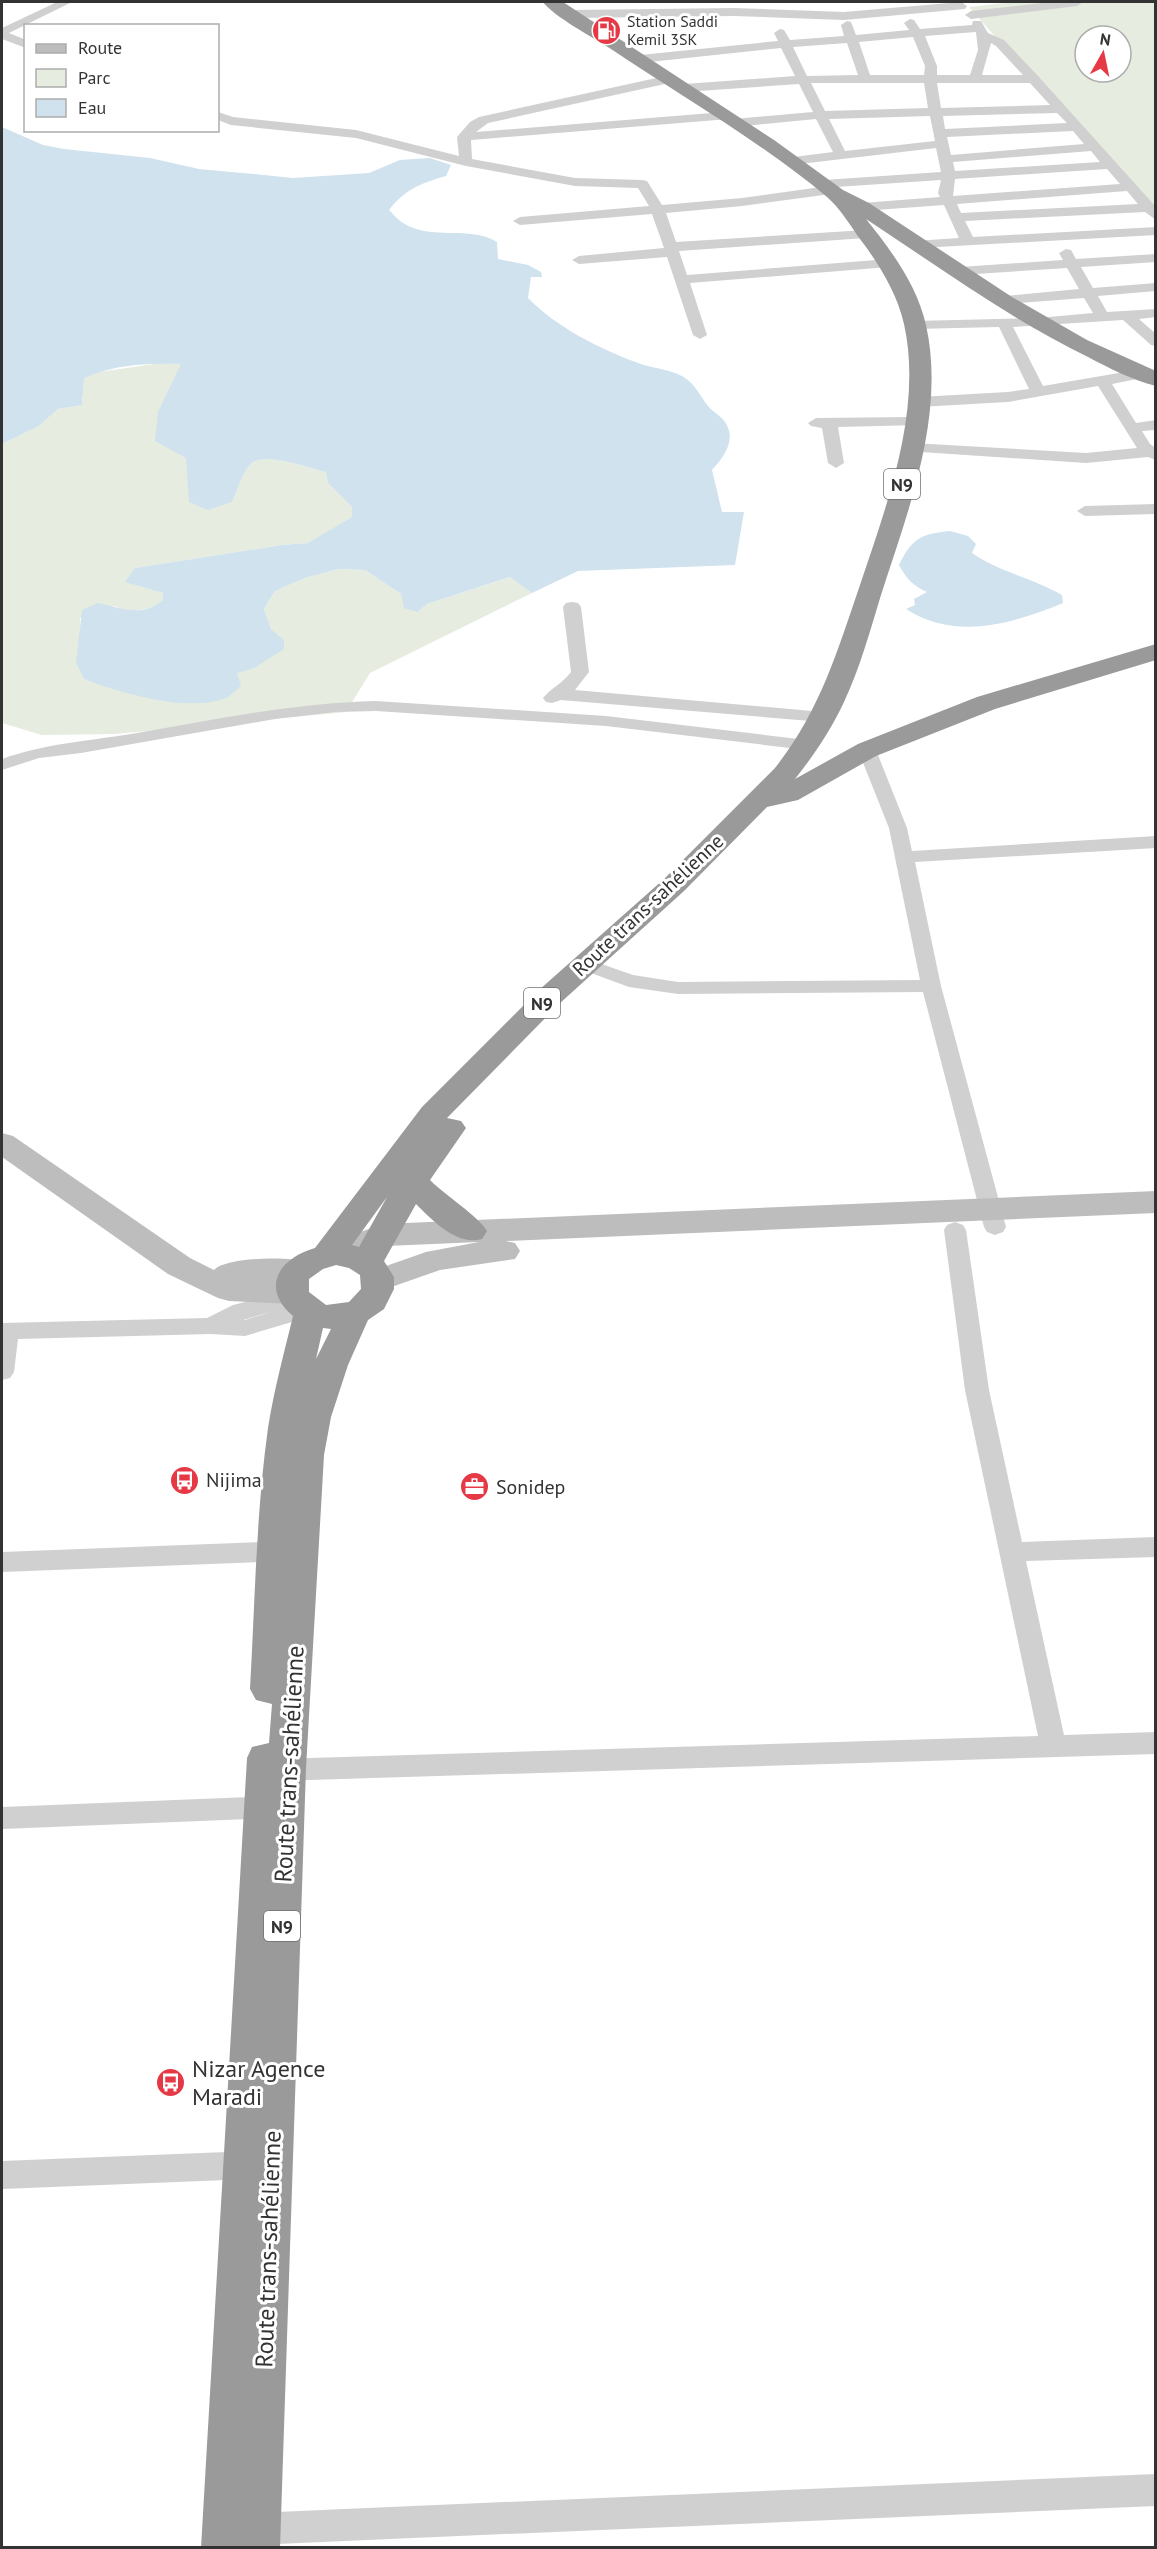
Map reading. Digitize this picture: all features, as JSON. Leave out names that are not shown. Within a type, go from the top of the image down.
[{"type":"highway","points":[[552,2],[677,83],[830,189],[862,207],[1038,322],[1086,349],[1149,377]]},
{"type":"highway","name":"Route trans-sahélienne","points":[[241,2538],[288,1551],[284,1443],[304,1290],[433,1114],[549,996],[596,968],[685,899],[774,790],[807,745],[823,717],[845,668],[912,448],[919,361],[915,325],[909,304],[889,263],[830,189]]},
{"type":"highway","name":"Route trans-sahélienne","points":[[774,790],[986,703],[1155,651]]},
{"type":"highway","name":"Route trans-sahélienne","points":[[288,1551],[310,1425],[330,1364],[355,1314],[375,1299],[380,1290],[377,1259],[412,1182],[440,1140],[596,968]]},
{"type":"highway","points":[[412,1182],[437,1206],[471,1231]]},
{"type":"highway","points":[[355,1314],[333,1317],[304,1290],[347,1255],[377,1259]]},
{"type":"street","points":[[2,33],[66,2]]},
{"type":"street","points":[[838,2],[865,78]]},
{"type":"street","points":[[971,15],[1074,2]]},
{"type":"street","points":[[571,14],[641,7],[769,8],[844,16],[899,6],[959,4],[971,15],[983,32],[1000,43],[1034,79],[1152,212]]},
{"type":"street","points":[[899,6],[918,35],[931,66],[930,78],[935,112],[949,176],[945,189],[947,200],[968,242]]},
{"type":"street","points":[[769,8],[784,45],[840,154]]},
{"type":"street","points":[[2,20],[47,10]]},
{"type":"street","points":[[640,59],[784,45],[983,32]]},
{"type":"street","points":[[975,78],[983,32]]},
{"type":"street","points":[[2,33],[24,43]]},
{"type":"street","points":[[466,162],[464,137],[484,120],[677,83],[865,78],[1034,79]]},
{"type":"street","points":[[464,137],[820,115],[1060,109]]},
{"type":"street","points":[[219,116],[231,121],[356,134],[466,162],[587,183],[642,184],[658,210],[700,335]]},
{"type":"street","points":[[791,161],[940,139],[1076,128]]},
{"type":"street","points":[[946,159],[1093,147]]},
{"type":"street","points":[[520,221],[658,210],[949,176],[1110,165]]},
{"type":"street","points":[[1012,171],[1072,263],[1102,317]]},
{"type":"street","points":[[587,183],[600,215]]},
{"type":"street","points":[[862,207],[1129,187]]},
{"type":"street","points":[[957,218],[1041,213],[1152,212]]},
{"type":"street","points":[[919,244],[1155,231]]},
{"type":"street","points":[[579,260],[866,234]]},
{"type":"street","points":[[960,272],[1155,258]]},
{"type":"street","points":[[680,280],[889,263]]},
{"type":"street","points":[[1006,300],[1155,287]]},
{"type":"street","points":[[915,325],[1038,322],[1155,314]]},
{"type":"street","points":[[1126,315],[1155,342]]},
{"type":"street","points":[[1004,323],[1039,393]]},
{"type":"street","points":[[836,463],[823,423],[916,412],[1103,382],[1149,377]]},
{"type":"street","points":[[1103,382],[1132,428],[1152,454]]},
{"type":"street","points":[[1132,428],[1155,425]]},
{"type":"street","points":[[912,448],[1086,458],[1152,454]]},
{"type":"street","points":[[1085,511],[1155,508]]},
{"type":"street","points":[[526,716],[577,680],[580,672],[572,607]]},
{"type":"street","points":[[558,694],[823,717]]},
{"type":"street","points":[[2,765],[36,753],[81,748],[311,709],[376,706],[660,726],[807,745]]},
{"type":"street","points":[[867,750],[898,828],[932,986],[992,1218]]},
{"type":"street","points":[[904,857],[1155,842]]},
{"type":"street","points":[[596,968],[644,984],[678,988],[932,986]]},
{"type":"street","points":[[2,1143],[179,1266],[206,1280],[229,1290],[304,1290]]},
{"type":"street","points":[[377,1259],[432,1259],[453,1254],[955,1230],[992,1218],[1155,1202]]},
{"type":"street","points":[[377,1259],[471,1231],[992,1218],[1155,1222]]},
{"type":"street","points":[[955,1230],[976,1390],[1053,1746]]},
{"type":"street","points":[[2,1372],[5,1331],[211,1326],[245,1328],[304,1290]]},
{"type":"street","points":[[1011,1552],[1155,1547]]},
{"type":"street","points":[[2,1562],[288,1551]]},
{"type":"street","points":[[2,1818],[276,1788],[1053,1746],[1155,1743]]},
{"type":"street","points":[[2,2175],[258,2165]]},
{"type":"street","points":[[241,2538],[1155,2490]]},
{"type":"green space","points":[[1013,2],[1155,2],[1155,218],[969,7]]},
{"type":"green space","points":[[161,363],[182,364],[186,458],[232,502],[243,476],[252,463],[267,459],[277,460],[326,472],[328,483],[352,507],[352,517],[309,543],[282,545],[135,568],[126,582],[163,593],[163,600],[155,607],[129,612],[114,606],[80,618],[84,679],[153,699],[237,673],[284,640],[271,629],[264,609],[275,591],[305,578],[338,569],[365,570],[401,594],[416,612],[427,604],[511,577],[532,593],[370,673],[346,712],[115,734],[42,735],[2,723],[2,444],[39,426],[58,409],[82,405],[84,379],[99,372]]},
{"type":"water","points":[[2,127],[43,145],[64,149],[150,158],[199,169],[293,178],[369,173],[400,160],[430,158],[451,165],[446,176],[414,188],[401,197],[389,210],[401,222],[414,228],[426,231],[475,234],[497,242],[498,259],[528,265],[541,272],[542,277],[531,277],[528,298],[565,328],[609,351],[643,365],[677,374],[690,382],[708,406],[723,420],[730,435],[721,460],[712,470],[722,512],[744,512],[735,565],[578,571],[532,593],[510,577],[427,604],[417,612],[404,608],[401,594],[365,570],[338,569],[305,578],[275,591],[264,609],[271,629],[284,640],[284,649],[254,668],[237,673],[241,686],[226,698],[210,702],[174,702],[135,695],[84,679],[76,663],[82,610],[98,603],[140,610],[155,606],[163,600],[163,593],[125,582],[135,568],[308,543],[352,517],[352,507],[328,483],[326,472],[267,459],[259,460],[249,466],[232,502],[208,510],[189,502],[186,458],[155,441],[158,412],[181,364],[119,367],[95,374],[84,379],[82,405],[58,409],[39,426],[2,444]]},
{"type":"water","points":[[950,531],[968,536],[976,544],[972,553],[982,560],[1062,595],[1063,603],[1004,623],[964,627],[944,625],[925,619],[906,609],[915,605],[914,599],[927,592],[907,578],[899,565],[904,556],[918,539]]},
{"type":"place","name":"Station Saddi Kemil 3SK","points":[[606,30]]},
{"type":"place","name":"Nijima","points":[[185,1480]]},
{"type":"place","name":"Sonidep","points":[[475,1487]]},
{"type":"place","name":"Nizar Agence Maradi","points":[[171,2082]]}]
